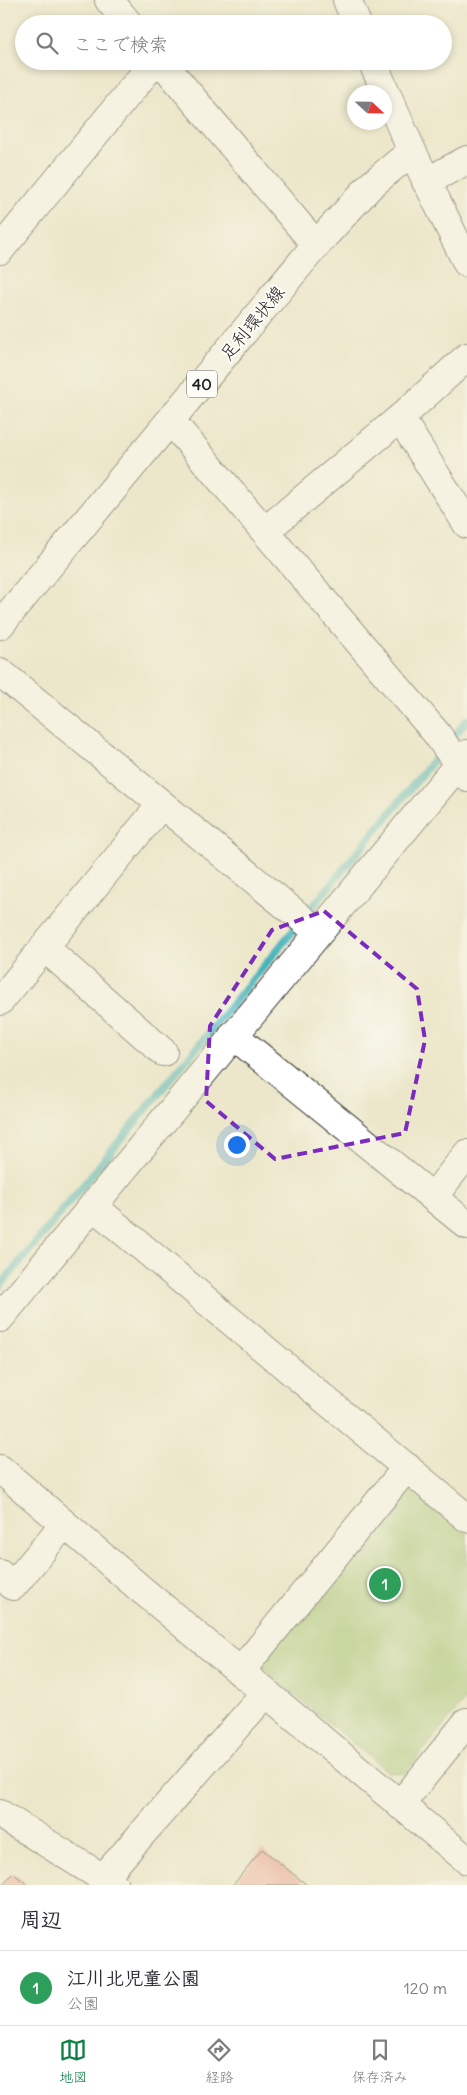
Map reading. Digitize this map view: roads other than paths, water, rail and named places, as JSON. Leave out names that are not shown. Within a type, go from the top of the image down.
[{"type":"street","points":[[109,0],[122,15]]},
{"type":"street","points":[[348,0],[354,15]]},
{"type":"street","points":[[0,250],[149,70]]},
{"type":"street","points":[[169,70],[316,245]]},
{"type":"street","points":[[376,70],[426,182],[467,263]]},
{"type":"street","name":"足利環状線","points":[[0,625],[316,245],[370,186],[412,151]]},
{"type":"street","points":[[426,182],[467,160]]},
{"type":"street","points":[[265,531],[400,418],[467,358]]},
{"type":"street","points":[[400,418],[467,524]]},
{"type":"street","points":[[0,1318],[234,1035],[307,923],[461,763],[171,421]]},
{"type":"street","points":[[0,672],[307,923]]},
{"type":"street","points":[[0,1001],[161,805]]},
{"type":"street","points":[[44,947],[163,1052]]},
{"type":"street","points":[[234,1035],[467,1225]]},
{"type":"street","points":[[433,1197],[467,1154]]},
{"type":"street","points":[[93,1206],[467,1518]]},
{"type":"street","points":[[240,1672],[407,1468]]},
{"type":"street","points":[[0,1469],[240,1672],[467,1860]]},
{"type":"street","points":[[0,1574],[12,1586],[64,1524]]},
{"type":"street","points":[[0,1814],[109,1881],[266,1693]]},
{"type":"street","points":[[400,1805],[467,1722]]},
{"type":"waterway","points":[[449,742],[467,720]]},
{"type":"waterway","points":[[0,1286],[442,750]]},
{"type":"place","name":"江川北児童公園","points":[[385,1584]]}]
